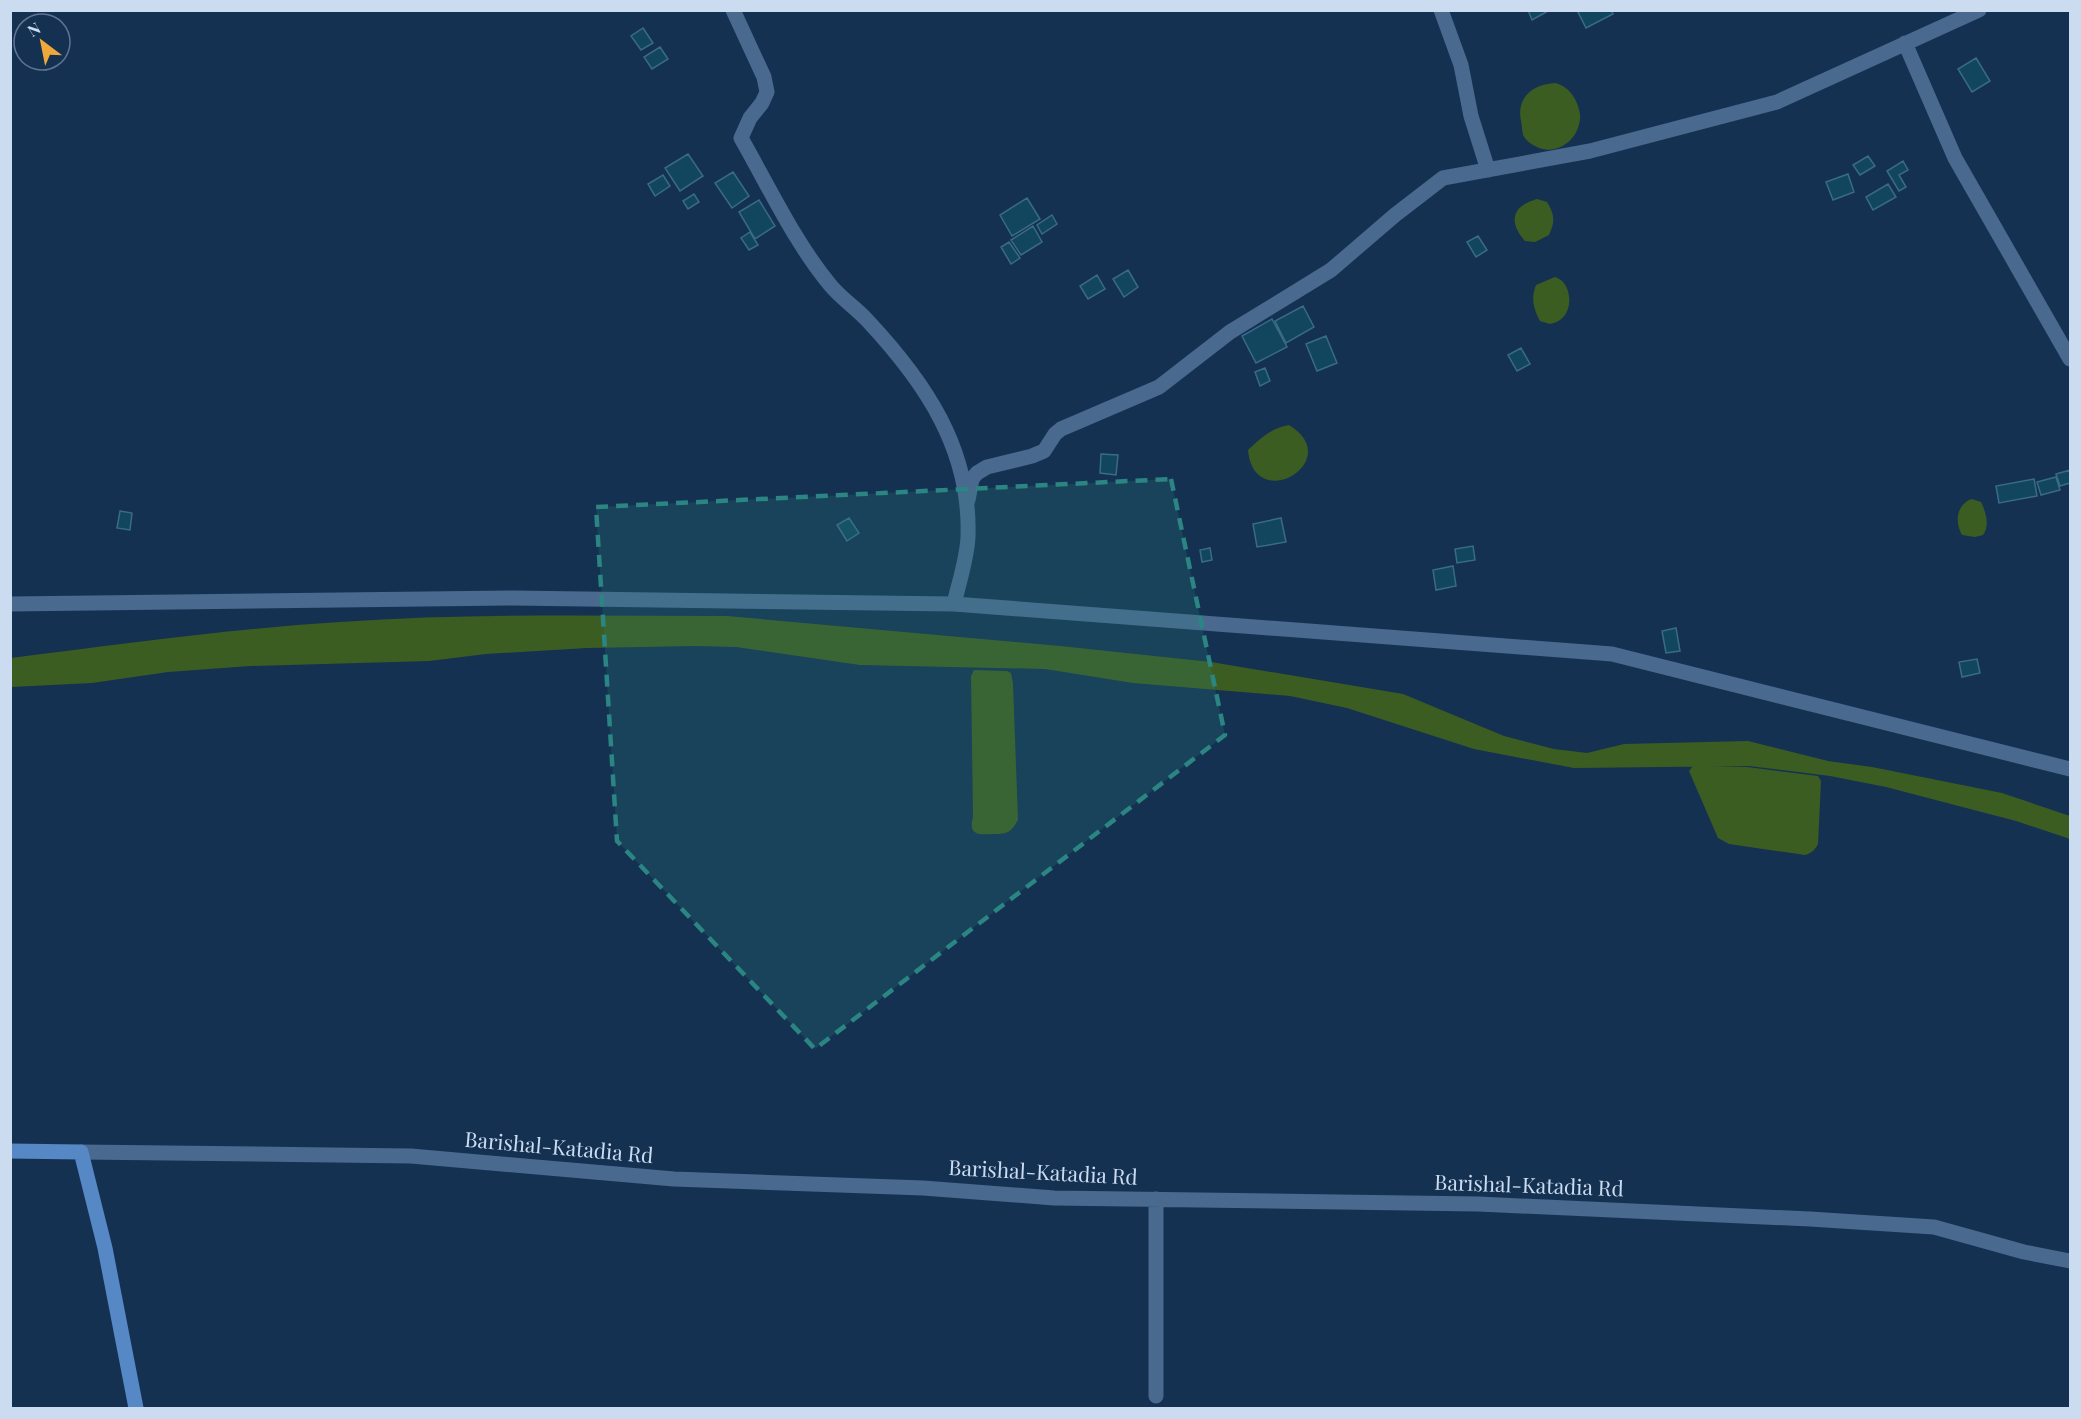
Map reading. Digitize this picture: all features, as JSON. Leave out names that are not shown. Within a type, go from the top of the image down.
[{"type":"main road","name":"Barishal-Katadia Rd","points":[[10,1151],[81,1152]]},
{"type":"main road","points":[[81,1152],[105,1248],[136,1408]]},
{"type":"street","points":[[733,10],[764,77],[767,92],[750,118],[741,138],[812,261],[832,288],[866,319],[923,388],[942,421],[963,474],[968,500]]},
{"type":"street","points":[[1441,10],[1461,65],[1470,116],[1488,170]]},
{"type":"street","points":[[954,604],[968,540],[968,500],[972,478],[977,473],[987,467],[1044,451],[1061,429],[1159,387],[1230,332],[1331,270],[1395,215],[1443,178],[1590,151],[1777,102],[1979,10]]},
{"type":"street","points":[[1905,43],[1955,158],[2070,359]]},
{"type":"street","points":[[10,604],[513,598],[954,604],[1612,654],[2070,769]]},
{"type":"street","name":"Barishal-Katadia Rd","points":[[81,1152],[411,1156],[674,1179],[923,1188],[1054,1198],[1478,1204],[1798,1219],[1934,1227],[2024,1252],[2070,1261]]},
{"type":"street","points":[[1156,1199],[1156,1396]]},
{"type":"highlighted area","points":[[1171,479],[1225,735],[815,1049],[617,841],[596,507]]},
{"type":"shaded area","points":[[1556,83],[1565,88],[1576,101],[1580,119],[1571,140],[1551,150],[1537,147],[1526,139],[1523,135],[1520,112],[1528,93],[1541,86]]},
{"type":"shaded area","points":[[1537,199],[1547,202],[1550,207],[1553,215],[1552,226],[1549,235],[1535,242],[1525,241],[1516,227],[1515,216],[1522,206]]},
{"type":"shaded area","points":[[1555,277],[1561,280],[1568,290],[1569,304],[1565,316],[1550,324],[1540,321],[1533,299],[1536,285]]},
{"type":"shaded area","points":[[1289,425],[1304,439],[1308,453],[1303,466],[1292,475],[1279,480],[1265,479],[1254,469],[1248,450],[1272,431]]},
{"type":"shaded area","points":[[1972,499],[1981,502],[1987,519],[1983,535],[1975,537],[1962,535],[1958,524],[1960,509]]},
{"type":"shaded area","points":[[727,616],[1211,662],[1403,694],[1504,736],[1554,749],[1587,753],[1624,744],[1748,741],[1828,761],[1872,767],[2002,793],[2070,816],[2070,839],[2016,821],[1886,787],[1830,776],[1749,766],[1574,768],[1474,749],[1347,708],[1290,696],[1133,683],[1045,669],[860,665],[736,647],[695,646],[587,648],[486,654],[429,661],[250,666],[168,672],[92,683],[11,687],[11,658],[175,637],[340,622],[437,617]]},
{"type":"shaded area","points":[[974,670],[1007,671],[1011,673],[1013,684],[1018,820],[1011,830],[1003,834],[979,834],[973,831],[972,827],[971,676]]},
{"type":"shaded area","points":[[1693,766],[1747,767],[1818,776],[1821,781],[1816,848],[1805,855],[1729,844],[1718,838],[1689,771]]},
{"type":"building","points":[[1528,10],[1550,10],[1532,20]]},
{"type":"building","points":[[1581,10],[1611,10],[1613,14],[1586,28],[1578,12]]},
{"type":"building","points":[[643,28],[653,43],[641,50],[631,36]]},
{"type":"building","points":[[660,47],[668,59],[652,69],[644,57]]},
{"type":"building","points":[[1976,58],[1990,81],[1972,92],[1958,69]]},
{"type":"building","points":[[688,154],[703,176],[680,191],[665,168]]},
{"type":"building","points":[[1868,156],[1875,166],[1860,175],[1853,165]]},
{"type":"building","points":[[1903,161],[1908,170],[1899,175],[1906,187],[1899,191],[1887,171]]},
{"type":"building","points":[[733,172],[749,196],[732,208],[715,183]]},
{"type":"building","points":[[1848,174],[1854,192],[1833,200],[1826,182]]},
{"type":"building","points":[[663,175],[670,186],[655,196],[648,184]]},
{"type":"building","points":[[1888,184],[1896,197],[1873,210],[1866,197]]},
{"type":"building","points":[[694,194],[699,202],[688,209],[683,201]]},
{"type":"building","points":[[1027,198],[1040,219],[1012,236],[1000,215]]},
{"type":"building","points":[[759,200],[775,226],[755,239],[739,212]]},
{"type":"building","points":[[1052,215],[1057,224],[1042,234],[1037,225]]},
{"type":"building","points":[[1033,226],[1042,242],[1021,255],[1011,240]]},
{"type":"building","points":[[750,232],[758,245],[749,250],[741,238]]},
{"type":"building","points":[[1478,236],[1487,250],[1476,257],[1467,242]]},
{"type":"building","points":[[1009,242],[1020,258],[1011,264],[1001,247]]},
{"type":"building","points":[[1128,270],[1138,287],[1124,297],[1113,279]]},
{"type":"building","points":[[1097,275],[1105,289],[1088,299],[1080,286]]},
{"type":"building","points":[[1303,306],[1314,327],[1286,343],[1275,321]]},
{"type":"building","points":[[1272,319],[1287,347],[1256,363],[1242,336]]},
{"type":"building","points":[[1326,336],[1337,363],[1317,371],[1306,344]]},
{"type":"building","points":[[1521,348],[1530,364],[1517,371],[1508,355]]},
{"type":"building","points":[[1265,368],[1270,381],[1260,386],[1255,372]]},
{"type":"building","points":[[1101,454],[1118,455],[1116,475],[1100,473]]},
{"type":"building","points":[[2070,470],[2070,483],[2060,486],[2056,474]]},
{"type":"building","points":[[2056,477],[2060,490],[2041,495],[2037,482]]},
{"type":"building","points":[[2034,479],[2037,496],[1999,503],[1996,486]]},
{"type":"building","points":[[120,511],[132,513],[130,530],[117,528]]},
{"type":"building","points":[[849,518],[859,533],[847,541],[837,525]]},
{"type":"building","points":[[1281,518],[1286,542],[1257,547],[1253,524]]},
{"type":"building","points":[[1473,546],[1475,560],[1457,563],[1455,549]]},
{"type":"building","points":[[1210,548],[1212,560],[1202,562],[1200,550]]},
{"type":"building","points":[[1453,566],[1456,586],[1436,590],[1433,570]]},
{"type":"building","points":[[1676,628],[1680,651],[1666,653],[1662,631]]},
{"type":"building","points":[[1977,659],[1980,673],[1962,677],[1959,662]]}]
